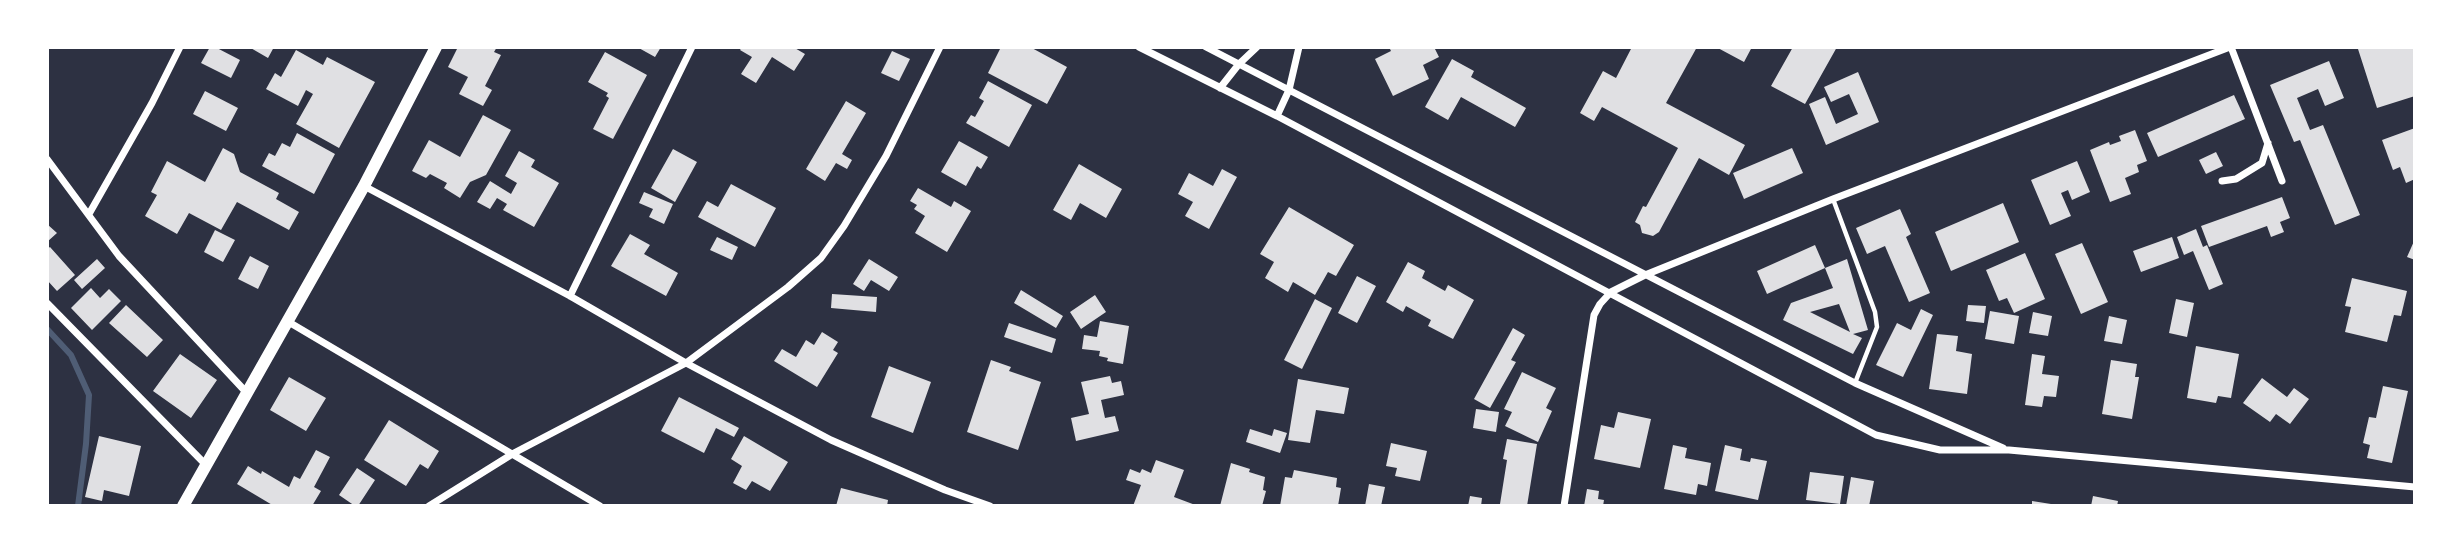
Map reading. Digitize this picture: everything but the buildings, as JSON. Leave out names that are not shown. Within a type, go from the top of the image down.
[{"type":"street","points":[[89,214],[152,103],[180,47]]},
{"type":"street","points":[[183,506],[364,186],[436,47]]},
{"type":"street","points":[[570,296],[692,47]]},
{"type":"street","points":[[429,506],[514,453],[686,363],[788,287],[821,258],[844,226],[886,156],[940,47]]},
{"type":"street","points":[[1139,47],[1277,116],[1876,435],[1940,450],[2009,450],[2415,486]]},
{"type":"street","points":[[1206,47],[1855,383],[1899,405],[2009,450]]},
{"type":"street","points":[[1220,88],[1257,47]]},
{"type":"street","points":[[1277,116],[1289,90],[1299,47]]},
{"type":"street","points":[[1564,506],[1594,315],[1611,292],[1645,275],[2231,47],[2282,181]]},
{"type":"street","points":[[2222,181],[2236,179],[2262,163],[2268,142]]},
{"type":"street","points":[[47,159],[119,256],[246,393]]},
{"type":"street","points":[[364,186],[831,440],[945,490],[990,506]]},
{"type":"street","points":[[47,303],[206,465]]},
{"type":"street","points":[[286,321],[600,506]]},
{"type":"lane","points":[[1833,200],[1875,313],[1877,327],[1855,383]]},
{"type":"waterway","points":[[47,329],[71,355],[89,395],[78,506]]}]
